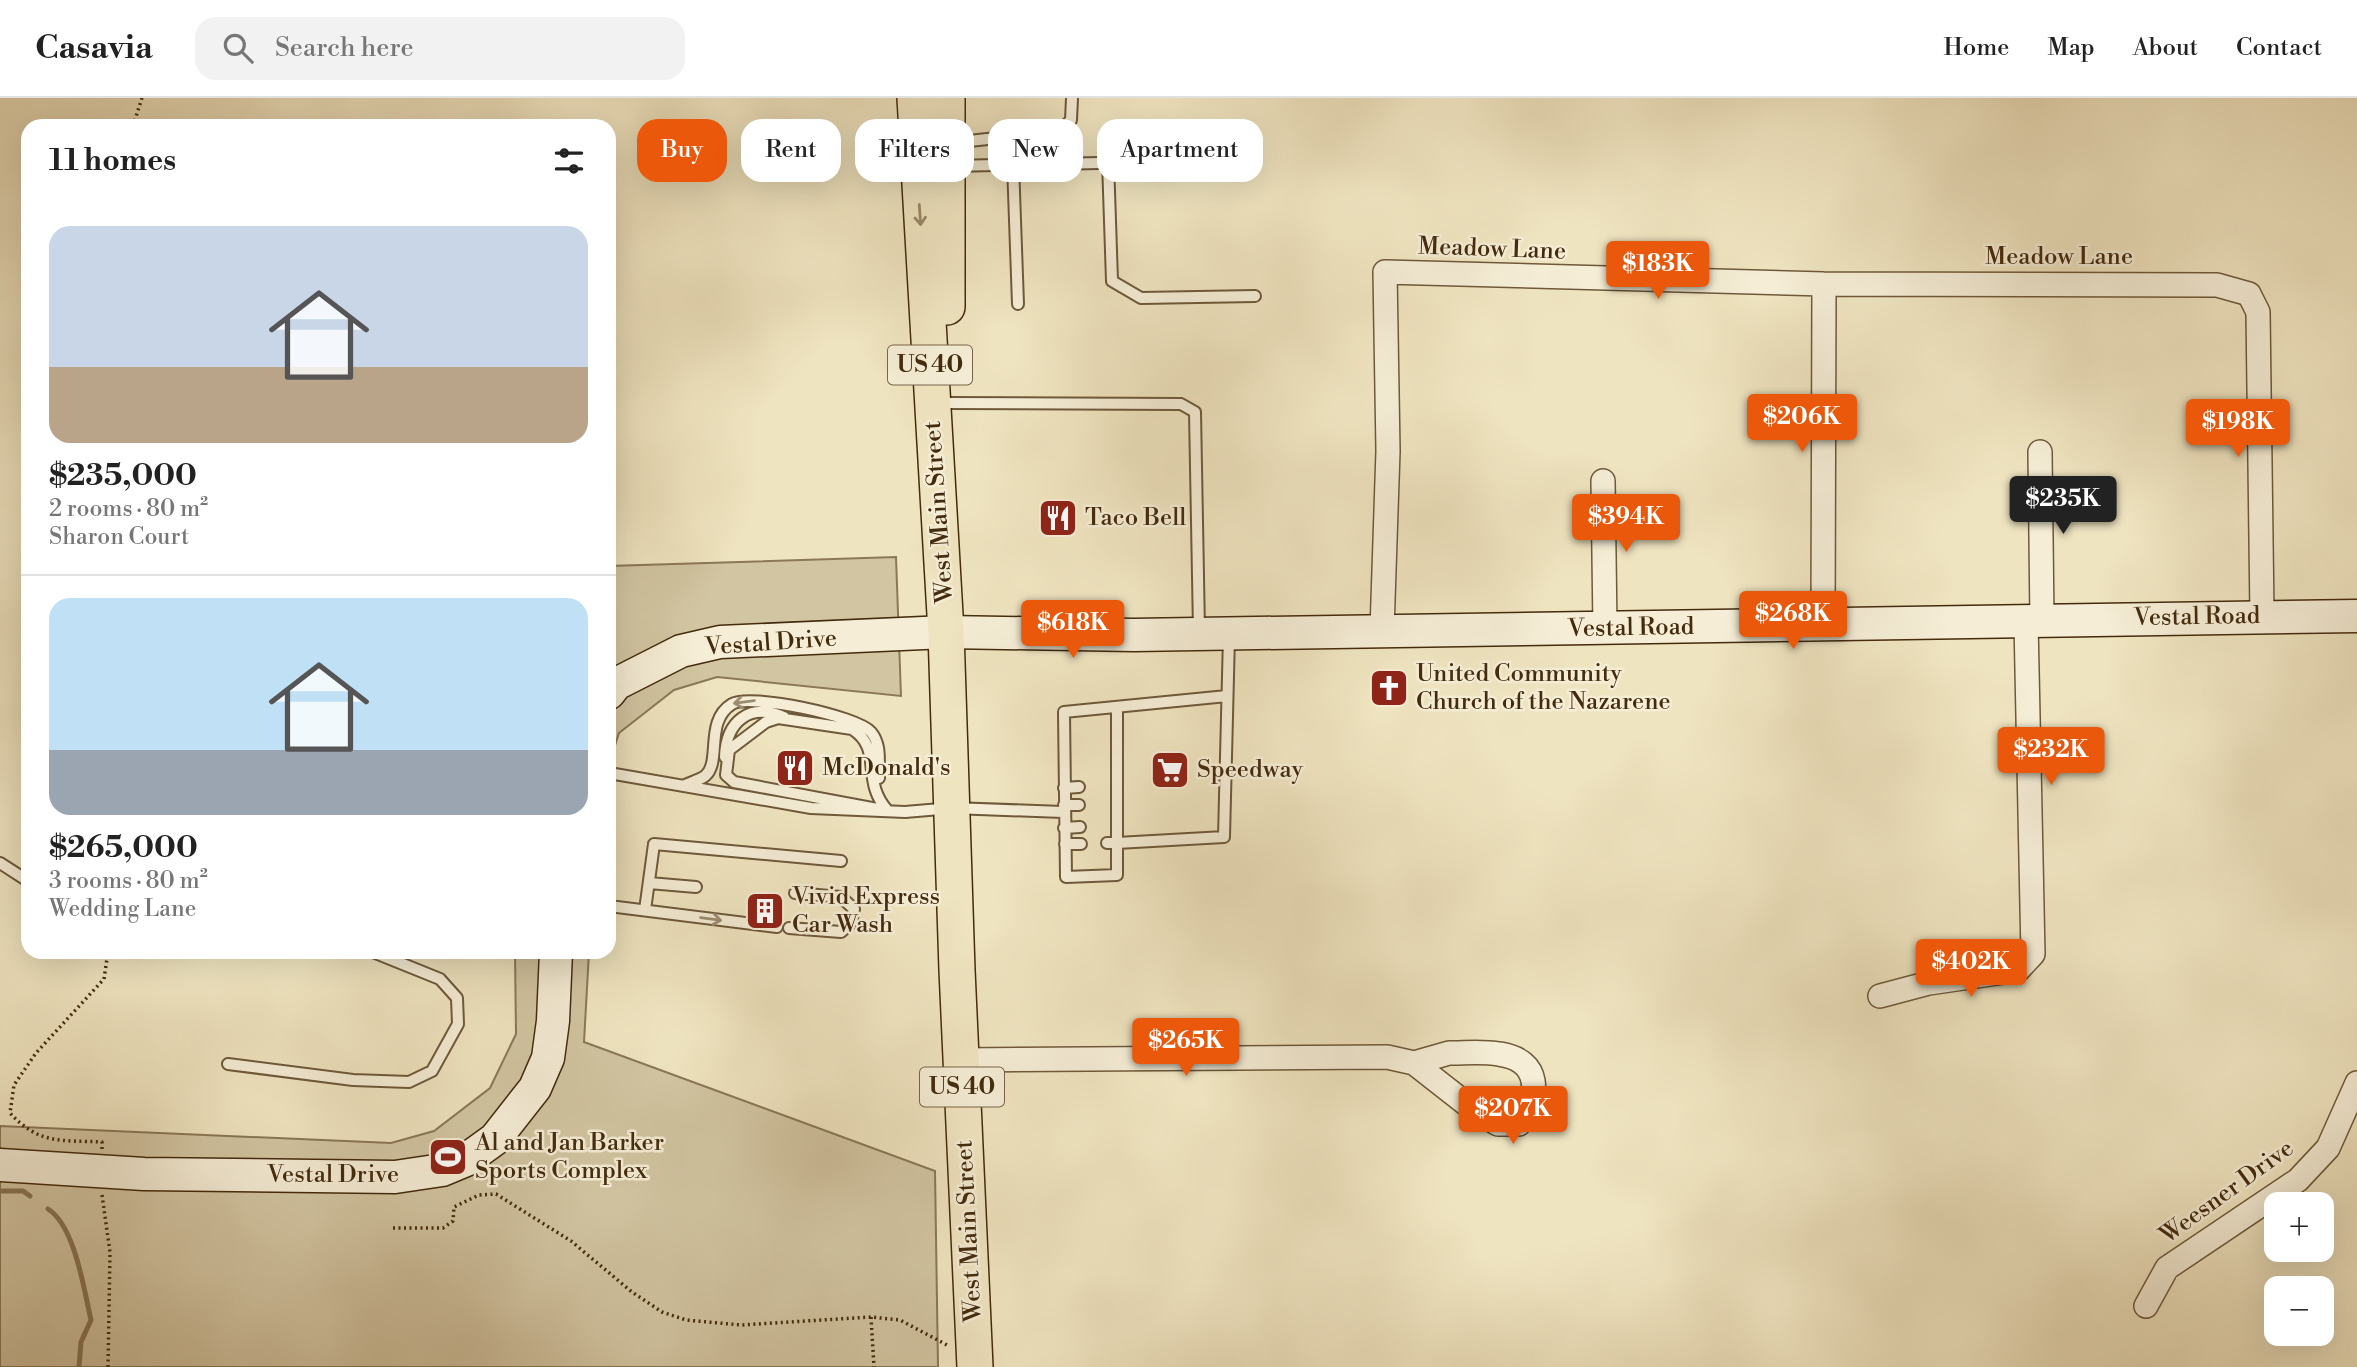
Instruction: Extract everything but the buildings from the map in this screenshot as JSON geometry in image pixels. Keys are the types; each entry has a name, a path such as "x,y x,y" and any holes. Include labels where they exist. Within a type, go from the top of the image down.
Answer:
{"main road":[{"name":"West Main Street","path":"915,98 923,119"},
{"name":"West Main Street","path":"942,119 947,98"},
{"name":"West Main Street","path":"936,182 946,632 974,1356"},
{"name":"West Main Street","path":"937,182 947,403 946,632"}],"street":[{"name":"Meadow Lane","path":"1382,631 1388,451 1385,272 1824,284 2217,285 2249,294 2258,312 2262,615"},
{"path":"1823,624 1824,284"},
{"path":"1880,996 1929,983 2018,970 2033,954 2034,621 2040,452"},
{"path":"1603,481 1605,628"},
{"name":"Vestal Road","path":"946,632 1214,634 2262,615 2357,616"},
{"name":"Vestal Drive","path":"616,684 668,657 720,642 946,632"},
{"name":"Vestal Drive","path":"0,1165 102,1171 395,1177 442,1170 466,1160 495,1139 535,1088 548,1058 553,1021 556,959"},
{"path":"961,1060 1387,1057 1414,1063 1474,1110 1498,1124 1519,1124 1531,1109 1535,1094 1534,1079 1522,1063 1502,1054 1449,1053 1414,1063"},
{"name":"Weesner Drive","path":"2146,1306 2167,1268 2298,1180 2328,1148 2357,1083"}],"lane":[{"path":"974,143 1060,131 1071,120 1072,98"},
{"path":"1014,182 1018,304"},
{"path":"1109,182 1112,281 1141,298 1255,296"},
{"path":"947,403 1181,404 1195,412 1214,634 1227,696 1224,837 1112,843"},
{"path":"1117,707 1117,764 1111,786 1111,805 1112,843 1117,875 1066,877 1064,712 1227,696"},
{"path":"683,786 706,775 711,766 716,726 724,711 733,703 746,699 849,720 865,727 875,739 881,793 888,811"},
{"path":"793,721 761,712 741,717 728,734 726,775 734,782 888,811"},
{"path":"725,761 729,750 766,722 779,718 852,729 862,735 868,744 877,799 888,811"},
{"path":"1104,741 1117,741"},
{"path":"1064,743 1077,742"},
{"path":"1104,764 1117,764"},
{"path":"1064,766 1078,765"},
{"path":"616,774 811,808 888,811 952,808 1064,809 1079,805"},
{"path":"1064,788 1079,787"},
{"path":"1064,828 1080,827"},
{"path":"645,911 654,844 841,861"},
{"path":"1065,844 1081,844"},
{"path":"0,863 21,876"},
{"path":"649,883 696,887"},
{"path":"789,928 841,932 851,923 854,909 841,897 795,893"},
{"path":"616,907 777,927"},
{"path":"228,1064 409,1082 432,1071 458,1024 457,998 440,979 390,959"}],"path":[{"path":"136,119 142,98"},
{"path":"107,959 104,979 36,1053 13,1086 10,1113 27,1131 44,1138 102,1142 103,1213 110,1252 108,1367"},
{"path":"393,1228 443,1228 453,1221 454,1207 479,1195 496,1194 571,1241 632,1292 662,1312 686,1320 741,1325 871,1318 900,1320 945,1345 974,1356"},
{"path":"871,1318 874,1367"}],"shaded area":[{"path":"896,557 901,696 717,677 674,690 619,733 616,742 616,566"},
{"name":"Al and Jan Barker Sports Complex","path":"515,959 589,959 584,1042 935,1171 938,1367 0,1367 0,1126 391,1143 434,1131 490,1088 516,1034"}],"waterway":[{"path":"0,1191 23,1191 30,1196"},
{"path":"48,1209 57,1217 72,1244 91,1320 81,1342 79,1367"}],"place":[{"name":"Taco Bell","path":"1058,518"},
{"name":"United Community Church of the Nazarene","path":"1389,688"},
{"name":"McDonald's","path":"795,768"},
{"name":"Speedway","path":"1170,770"},
{"name":"Vivid Express Car Wash","path":"765,911"},
{"name":"Al and Jan Barker Sports Complex","path":"448,1157"}]}
